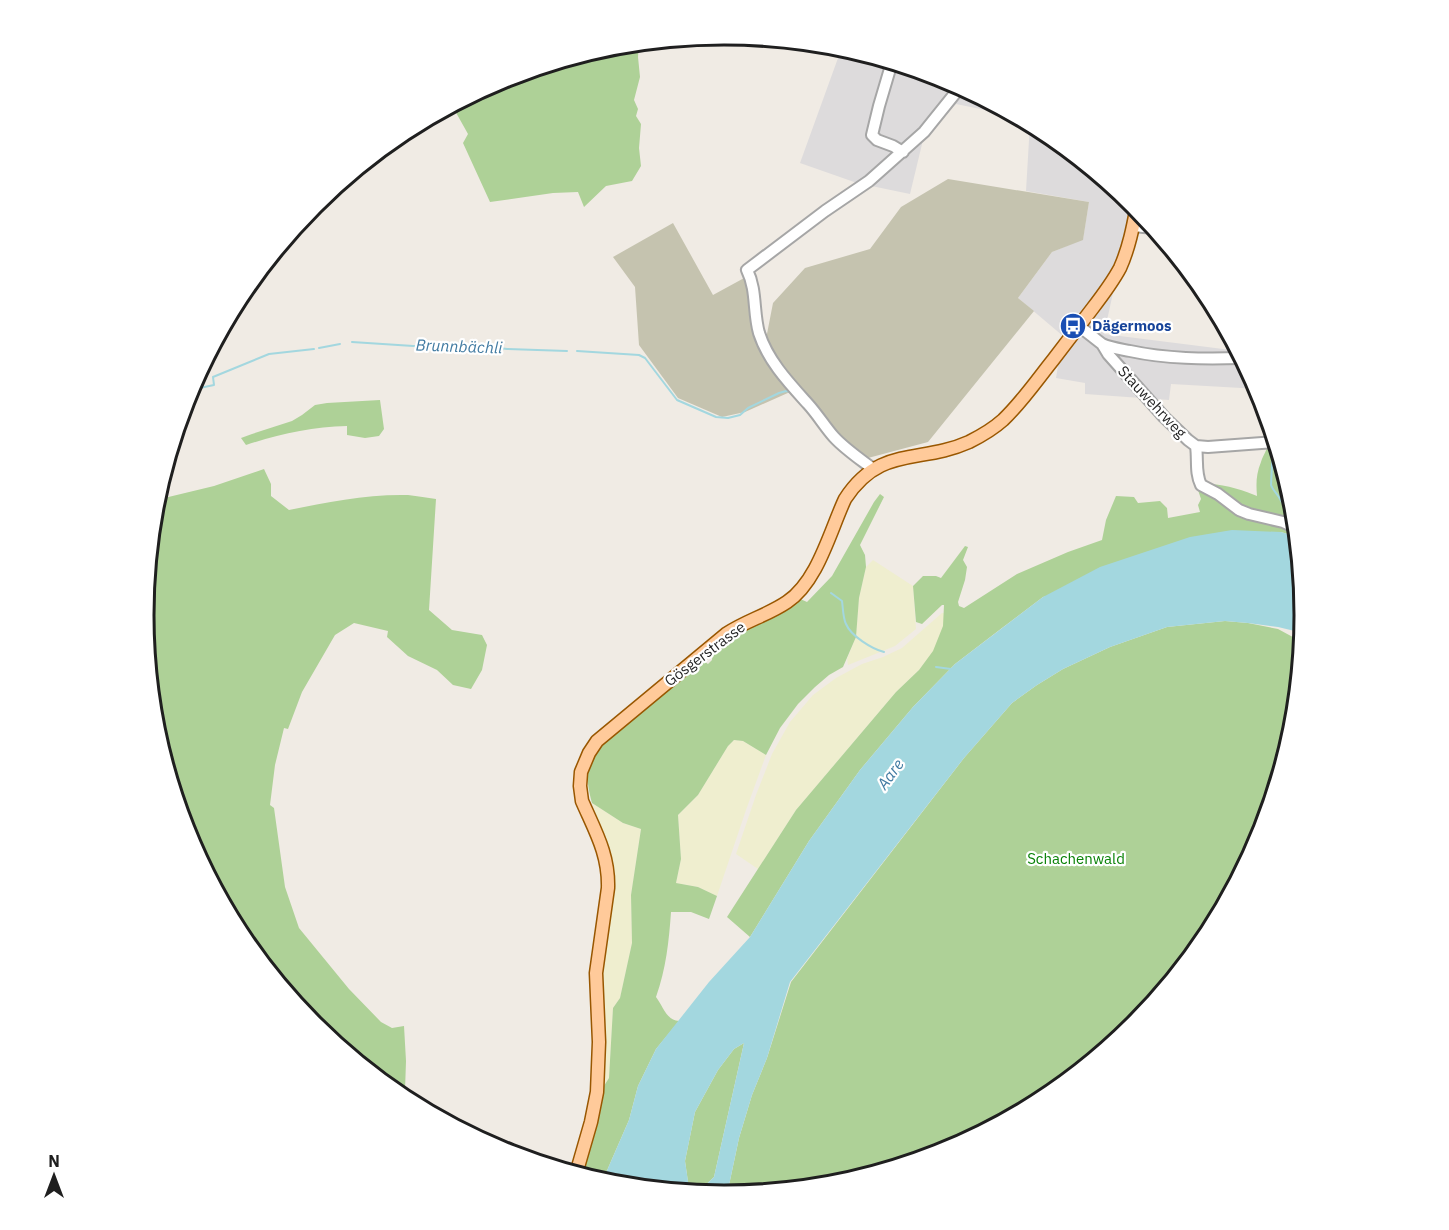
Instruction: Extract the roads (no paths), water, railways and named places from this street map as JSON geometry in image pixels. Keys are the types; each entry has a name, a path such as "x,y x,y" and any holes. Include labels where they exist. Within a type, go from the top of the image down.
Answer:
{"main road":[{"name":"Gösgerstrasse","path":"578,1166 597,1092 599,1042 596,973 607,901 608,876 604,851 582,801 580,786 584,762 592,747 705,651 738,627 777,608 799,592 811,577 845,499 858,481 873,469 892,460 961,445 982,435 1010,413 1113,281 1126,253 1134,219"}],"street":[{"path":"890,69 872,135 877,140 903,152"},
{"path":"873,469 835,438 774,363 759,331 753,287 747,270 825,211 863,186 924,132 955,94"},
{"path":"1133,226 1142,227"},
{"name":"Stauwehrweg","path":"1079,326 1102,344 1108,354 1188,441 1197,446 1208,447 1267,443"},
{"path":"1102,344 1150,355 1196,359 1233,358"},
{"path":"1197,446 1197,473 1201,485 1218,494 1239,510 1287,524"}],"water":[{"name":"Aare","path":"1232,530 1281,532 1289,534 1293,578 1294,631 1225,621 1167,627 1110,647 1063,669 1012,703 964,758 790,982 739,1138 729,1185 706,1185 714,1177 744,1043 734,1049 718,1070 695,1112 685,1161 688,1184 606,1172 629,1120 638,1086 656,1049 709,982 750,937 809,841 860,770 913,707 955,664 1043,597 1100,567 1190,537"}],"waterway":[{"name":"Brunnbächli","path":"352,342 444,348 485,346 567,351"},
{"name":"Brunnbächli","path":"319,348 340,344"},
{"name":"Brunnbächli","path":"202,387 214,385 213,377 269,354 314,349"},
{"name":"Brunnbächli","path":"577,351 639,355 645,358 677,400 716,417 728,418 740,415 748,408 779,393 791,392"},
{"path":"1272,459 1271,485 1283,504 1286,520"},
{"name":"Brunnbächli","path":"831,593 842,601 845,622 852,633 868,645 884,652"},
{"path":"936,667 951,669"}],"place":[{"name":"Dägermoos","path":"1073,326"}],"park label":[{"name":"Schachenwald","path":"1076,859"}]}
